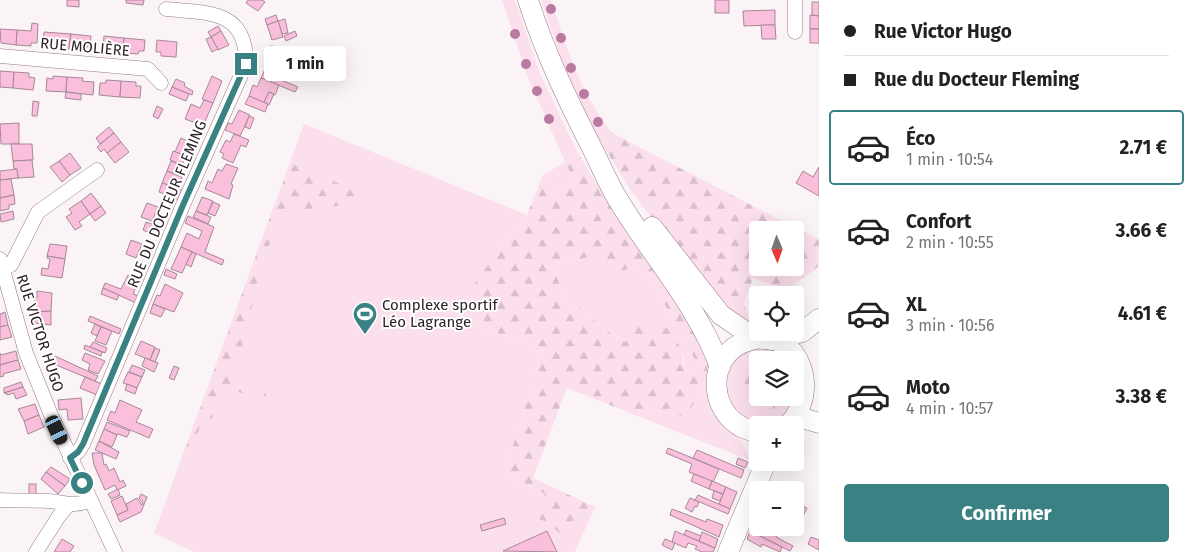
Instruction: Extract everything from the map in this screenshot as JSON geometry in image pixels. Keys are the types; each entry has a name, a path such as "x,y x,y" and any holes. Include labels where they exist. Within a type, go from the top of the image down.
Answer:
{"main road":[{"path":"528,0 540,38 556,75 618,198 688,301 720,367"},
{"path":"593,150 721,315 749,333"},
{"path":"804,331 819,320"},
{"path":"797,416 808,401 819,320"},
{"path":"749,341 731,350 724,360 717,374 716,389 719,402 728,416 749,433"},
{"path":"776,341 793,348 802,357 812,381"},
{"path":"804,422 819,423"},
{"path":"728,552 760,471"}],"street":[{"path":"795,0 796,32"},
{"name":"RUE DU DOCTEUR FLEMING","path":"70,458 78,452 83,444 183,205 246,64 246,52 242,38 234,25 225,18 212,14 166,9"},
{"name":"RUE MOLIÈRE","path":"0,56 148,69 161,83"},
{"path":"1,263 11,265 38,212 98,170"},
{"name":"RUE VICTOR HUGO","path":"1,263 26,353 51,416 115,552"},
{"path":"0,500 80,505 90,500"},
{"path":"36,552 68,505"}],"green space":[{"path":"502,0 515,0 541,76 578,153 565,162 527,75"},
{"path":"541,0 551,0 583,86 612,133 602,144 586,116 564,67"},
{"name":"Complexe sportif Léo Lagrange","path":"304,124 527,215 493,258 470,324 535,346 539,361 504,475 591,516 575,552 194,552 154,533"},
{"path":"612,133 782,221 749,221 749,276 804,276 804,232 819,240 818,267 792,286 775,286 753,278 744,304 749,316 749,322 734,316 662,233 630,189 602,144"},
{"path":"578,153 606,199 680,306 708,361 706,385 685,417 650,409 635,415 567,388 533,478 595,507 591,516 579,511 563,536 547,522 539,519 545,494 504,475 539,361 535,346 470,324 465,298 493,258 527,215 543,175 558,194 575,182 565,162","holes":["596,254 605,271 625,270 636,265 663,301 697,363 694,375 685,374 684,361 678,342 670,331 662,325 637,326 625,342 605,330 581,308 565,305 555,269 560,258 578,260"]},
{"path":"565,162 575,182 558,194 543,175"},
{"path":"290,163 355,190 355,204 300,210 283,221 265,252 240,355 231,377 265,390 267,401 228,389 212,418 201,425 188,458 182,458"},
{"path":"596,254 625,270 636,265 663,301 697,363 694,375 685,374 684,355 626,342 605,330 581,308 565,305 555,270 559,258 578,260"},
{"path":"773,348 778,351 749,351 749,364 742,370 738,378 743,386 749,386 749,406 755,406 756,414 768,406 793,406 785,416 749,416 749,419 738,411 732,403 728,393 729,371 742,354 748,351"},
{"path":"749,362 749,386 743,386 738,378 741,369"},
{"path":"706,385 714,413 725,427 741,440 749,460 635,415 650,409 685,417"},
{"path":"755,406 775,406 771,416 756,414"}],"building":[{"path":"67,0 79,0 79,7 67,6"},
{"path":"126,0 144,0 143,5 126,3"},
{"path":"248,0 262,0 265,2 258,11 246,3"},
{"path":"715,0 729,0 729,13 715,13"},
{"path":"812,2 819,2 819,16 812,15"},
{"path":"775,10 775,25 744,26 743,11"},
{"path":"276,15 278,21 267,25 265,19"},
{"path":"810,15 819,16 819,29 810,29"},
{"path":"285,19 288,33 282,34 278,21"},
{"path":"278,21 283,37 272,40 267,25"},
{"path":"32,23 38,24 37,43 31,43 31,46 16,45 17,30 31,31"},
{"path":"761,25 775,25 776,39 762,39"},
{"path":"218,26 221,31 211,37 208,32"},
{"path":"0,29 17,30 16,45 1,43"},
{"path":"810,29 819,29 819,43 810,43"},
{"path":"221,31 229,45 218,50 211,37"},
{"path":"295,31 297,36 286,41 284,36"},
{"path":"44,32 71,34 69,49 54,48 55,45 43,44"},
{"path":"71,34 91,36 90,47 84,47 84,50 69,49"},
{"path":"104,36 124,38 123,53 108,52 108,48 103,48"},
{"path":"211,37 218,49 212,52 206,39"},
{"path":"124,38 145,40 144,51 139,51 138,54 123,53"},
{"path":"157,40 177,42 176,57 161,56 161,52 156,52"},
{"path":"269,46 286,47 281,59 266,53"},
{"path":"271,55 281,59 275,74 265,69"},
{"path":"265,69 275,74 274,77 298,87 295,92 261,78"},
{"path":"0,71 14,72 13,88 0,87"},
{"path":"14,72 29,73 29,77 35,78 33,90 13,88"},
{"path":"53,76 67,77 66,92 46,91 47,78 53,79"},
{"path":"212,76 222,81 213,103 202,99"},
{"path":"67,77 83,78 82,81 94,82 93,95 66,92"},
{"path":"261,78 279,85 275,95 269,92 264,103 249,96 253,85 257,87"},
{"path":"176,79 185,83 184,86 193,91 192,95 172,87"},
{"path":"106,80 121,81 120,97 99,95 100,83 106,83"},
{"path":"121,81 136,82 136,86 141,86 140,98 120,97"},
{"path":"172,87 189,94 186,101 169,94"},
{"path":"66,92 81,94 81,100 65,98"},
{"path":"269,92 274,94 269,105 264,102"},
{"path":"249,96 268,104 265,112 245,104"},
{"path":"204,100 213,103 203,126 185,119 191,104 200,108"},
{"path":"33,101 39,102 37,116 32,116"},
{"path":"157,106 163,109 158,119 153,116"},
{"path":"239,110 250,115 240,136 225,130 228,123 232,124"},
{"path":"249,116 254,118 250,129 245,127"},
{"path":"19,123 19,144 1,144 0,124"},
{"path":"109,127 114,133 100,144 96,138"},
{"path":"114,133 121,142 107,153 104,149 101,152 97,147"},
{"path":"234,134 249,140 246,147 241,145 233,163 222,158 224,154 220,152 226,140 230,142"},
{"path":"181,138 192,143 186,156 175,152"},
{"path":"121,142 129,152 115,163 107,153"},
{"path":"11,144 32,144 33,160 13,161"},
{"path":"173,151 186,156 182,165 170,160"},
{"path":"70,153 81,168 70,175 59,161"},
{"path":"32,160 34,177 18,178 17,169 14,169 13,161"},
{"path":"59,161 70,175 62,182 50,167"},
{"path":"171,161 184,166 178,175 167,171"},
{"path":"226,164 238,168 231,184 233,185 229,199 205,189 208,181 212,183 218,169 222,171"},
{"path":"819,167 819,196 796,183 803,171 813,177"},
{"path":"17,169 18,178 0,180 0,171"},
{"path":"167,171 182,177 177,188 162,183"},
{"path":"11,179 14,195 0,198 0,180"},
{"path":"162,183 171,186 167,195 159,192"},
{"path":"171,186 182,190 178,200 167,195"},
{"path":"91,193 101,206 90,214 81,201"},
{"path":"14,195 15,204 9,205 9,209 0,211 0,198"},
{"path":"202,197 213,201 207,215 196,211"},
{"path":"81,201 90,214 79,222 82,226 75,230 66,217 72,213 69,209"},
{"path":"213,202 220,205 215,216 208,213"},
{"path":"147,203 158,207 152,221 141,217"},
{"path":"101,206 106,213 95,221 90,214"},
{"path":"13,211 14,219 1,222 0,214"},
{"path":"196,211 211,217 208,224 193,217"},
{"path":"188,216 214,227 205,252 224,260 222,265 181,247 187,233 199,239 202,231 185,223"},
{"path":"146,222 155,225 152,234 143,230"},
{"path":"131,240 142,244 136,258 126,254"},
{"path":"50,244 67,246 65,259 47,256"},
{"path":"181,247 192,252 182,273 171,269"},
{"path":"192,252 196,254 191,267 186,264"},
{"path":"47,256 65,259 62,278 41,275 42,268 48,269 50,259"},
{"path":"166,269 177,274 175,279 164,275"},
{"path":"128,275 139,280 133,294 139,296 136,303 103,288 105,283 121,289"},
{"path":"165,284 183,293 174,312 153,304 157,295 160,296"},
{"path":"103,288 119,295 117,300 101,294"},
{"path":"37,291 52,293 51,311 34,312"},
{"path":"153,304 165,309 161,317 150,313"},
{"path":"51,311 51,325 34,323 34,312"},
{"path":"5,312 8,325 0,327 0,314"},
{"path":"90,316 121,329 119,334 88,321"},
{"path":"95,324 101,327 97,336 91,333"},
{"path":"8,325 12,337 0,340 0,327"},
{"path":"101,327 112,331 106,345 95,341"},
{"path":"141,341 155,347 150,360 135,354"},
{"path":"93,342 107,348 105,353 90,347"},
{"path":"85,345 102,352 101,356 84,349"},
{"path":"155,348 160,350 155,362 150,360"},
{"path":"16,351 18,360 0,365 0,353 1,355"},
{"path":"85,353 105,361 98,374 88,370 90,364 82,360"},
{"path":"55,356 98,376 95,381 51,363"},
{"path":"145,358 158,363 154,372 142,366"},
{"path":"18,360 21,369 3,374 4,376 0,377 0,365"},
{"path":"132,365 145,370 142,377 129,372"},
{"path":"174,366 179,368 174,380 169,378"},
{"path":"128,372 142,377 137,388 123,383"},
{"path":"85,377 102,384 97,395 80,388"},
{"path":"21,382 23,387 4,393 4,388"},
{"path":"127,384 137,388 135,394 125,390"},
{"path":"23,387 27,395 16,399 14,393 7,395 4,393"},
{"path":"81,398 83,419 68,420 67,409 59,410 58,400"},
{"path":"120,400 142,410 136,422 153,429 149,438 107,420 111,411 115,413"},
{"path":"35,404 39,415 24,421 18,409"},
{"path":"39,415 44,427 28,434 24,421"},
{"path":"107,422 130,431 127,437 104,429"},
{"path":"104,429 117,435 112,447 99,441"},
{"path":"99,441 119,452 116,459 95,450"},
{"path":"668,448 719,469 713,482 689,472 692,464 666,453"},
{"path":"697,450 744,470 741,478 693,458"},
{"path":"92,453 102,453 104,465 106,464 109,471 114,468 120,482 123,480 126,486 117,490 115,485 105,490 94,465"},
{"path":"738,458 748,462 745,468 736,464"},
{"path":"51,467 70,479 65,486 46,472"},
{"path":"46,472 65,486 58,494 41,479"},
{"path":"694,474 712,481 709,489 691,481"},
{"path":"712,481 726,487 723,494 709,489"},
{"path":"29,484 36,484 36,494 29,494"},
{"path":"726,487 737,492 730,509 719,504"},
{"path":"118,489 120,495 111,499 108,494"},
{"path":"714,491 723,494 720,501 712,498"},
{"path":"141,494 147,497 141,512 120,522 117,515 128,510 126,504 137,498 142,505 143,503 139,498"},
{"path":"698,495 730,509 728,514 695,500"},
{"path":"122,496 128,510 117,515 111,501"},
{"path":"690,498 699,502 692,512 685,508"},
{"path":"672,509 706,522 707,519 723,525 719,537 670,515"},
{"path":"504,518 506,524 482,531 480,525"},
{"path":"686,530 701,536 699,541 684,535"},
{"path":"547,531 557,552 503,551"},
{"path":"675,531 715,548 713,552 702,552 695,549 697,546 688,543 686,548 672,542"},
{"path":"702,532 718,539 715,548 699,541"},
{"path":"749,534 749,536 760,536 782,547 780,552 762,544 761,547 747,539"},
{"path":"760,536 776,536 793,546 790,551"},
{"path":"811,537 819,540 819,550 808,544"},
{"path":"62,539 74,546 70,552 54,552"},
{"path":"665,539 675,543 672,550 662,545"}],"place":[{"name":"Complexe sportif Léo Lagrange","path":"365,335"}],"route":[{"path":"82,483 70,458 78,452 83,444 183,205 246,64"}]}
